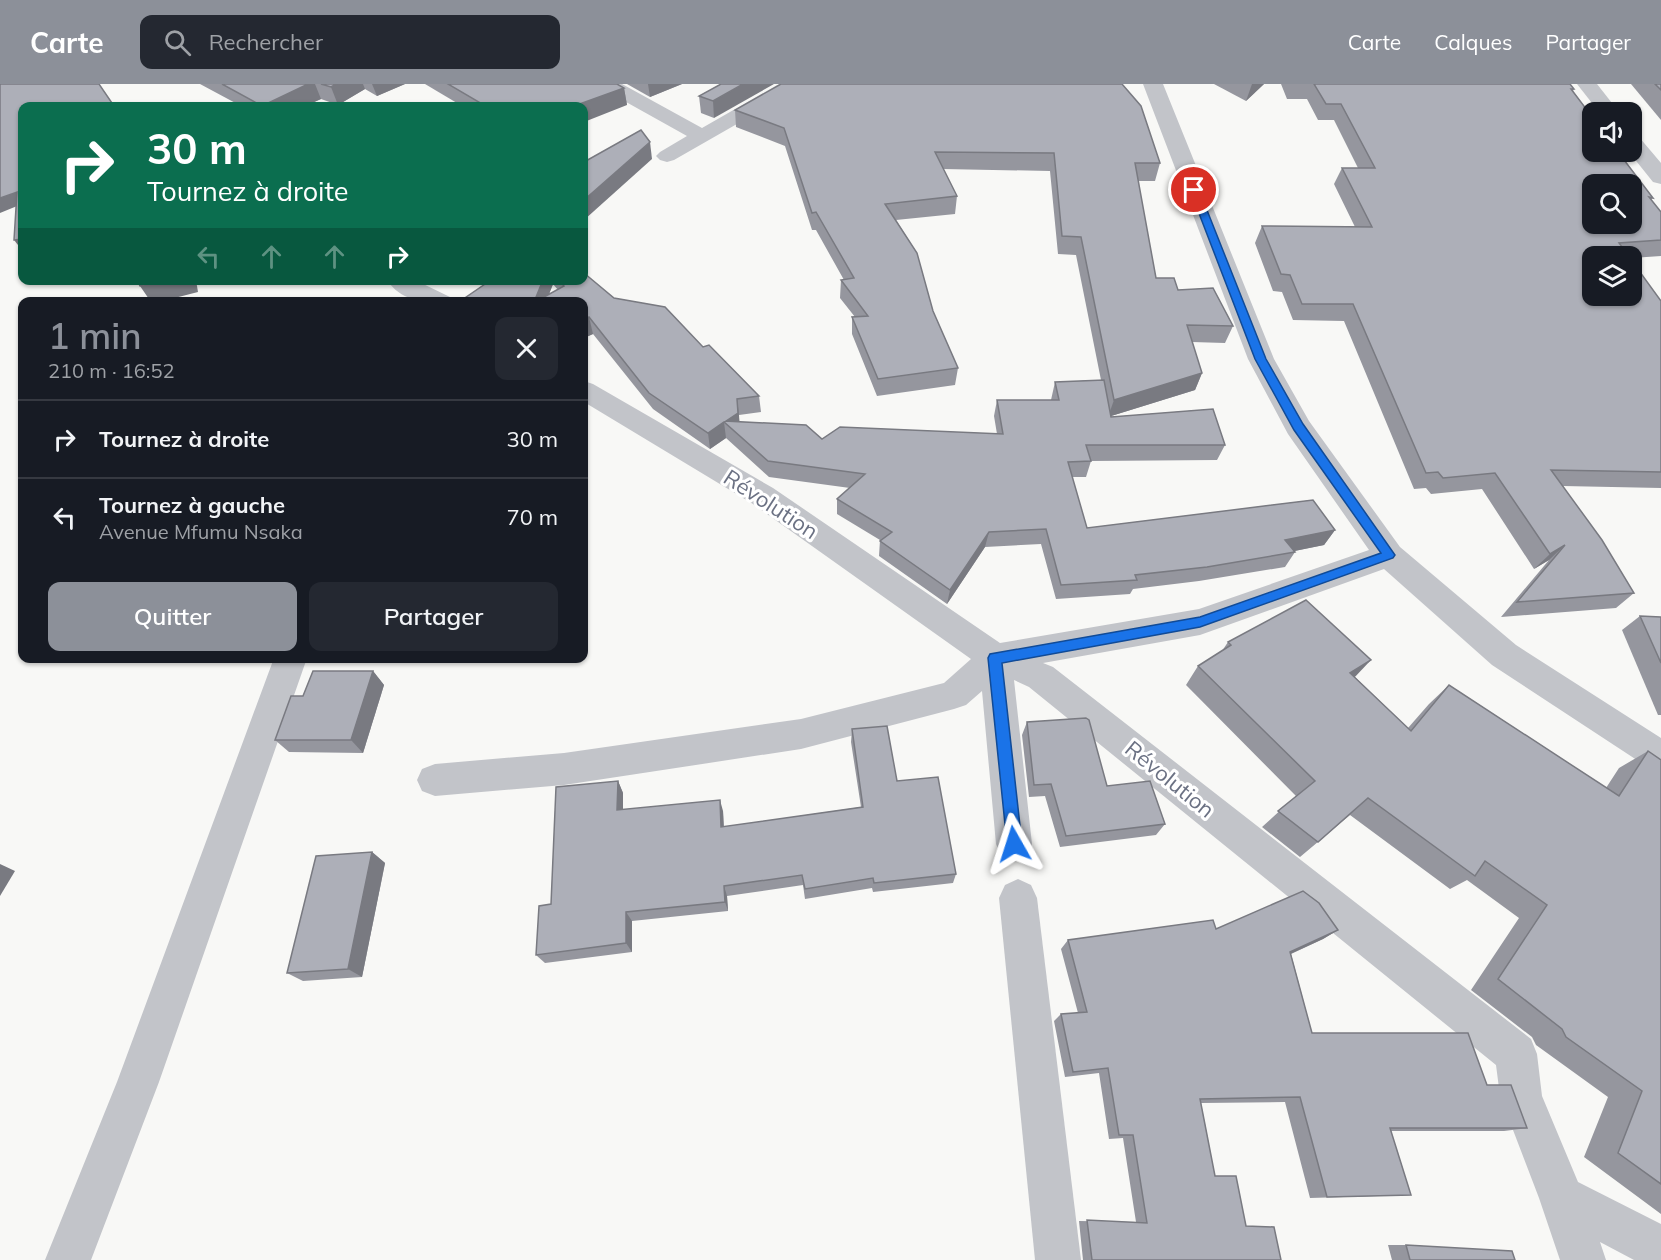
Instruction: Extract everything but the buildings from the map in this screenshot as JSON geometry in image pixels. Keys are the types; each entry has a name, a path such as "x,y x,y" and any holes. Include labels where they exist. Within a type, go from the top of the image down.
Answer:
{"street":[{"path":"608,84 702,136"},
{"path":"1153,84 1260,359 1298,427 1389,555 1504,655 1661,757"},
{"path":"1587,84 1602,102"},
{"path":"667,156 789,85"},
{"path":"1642,153 1661,177"},
{"path":"403,290 425,297"},
{"name":"Révolution","path":"588,392 763,496 995,658 1041,677 1516,1054 1521,1096 1562,1198 1583,1260"},
{"path":"435,780 564,769 801,734 954,695 995,658 1200,622 1389,555"},
{"path":"995,658 1014,844"},
{"path":"68,1260 138,1082 289,663"},
{"path":"1018,898 1058,1260"},
{"path":"1562,1198 1661,1249"}],"route":[{"path":"1014,844 995,658 1200,622 1389,555 1298,427 1260,359 1194,190"}]}
